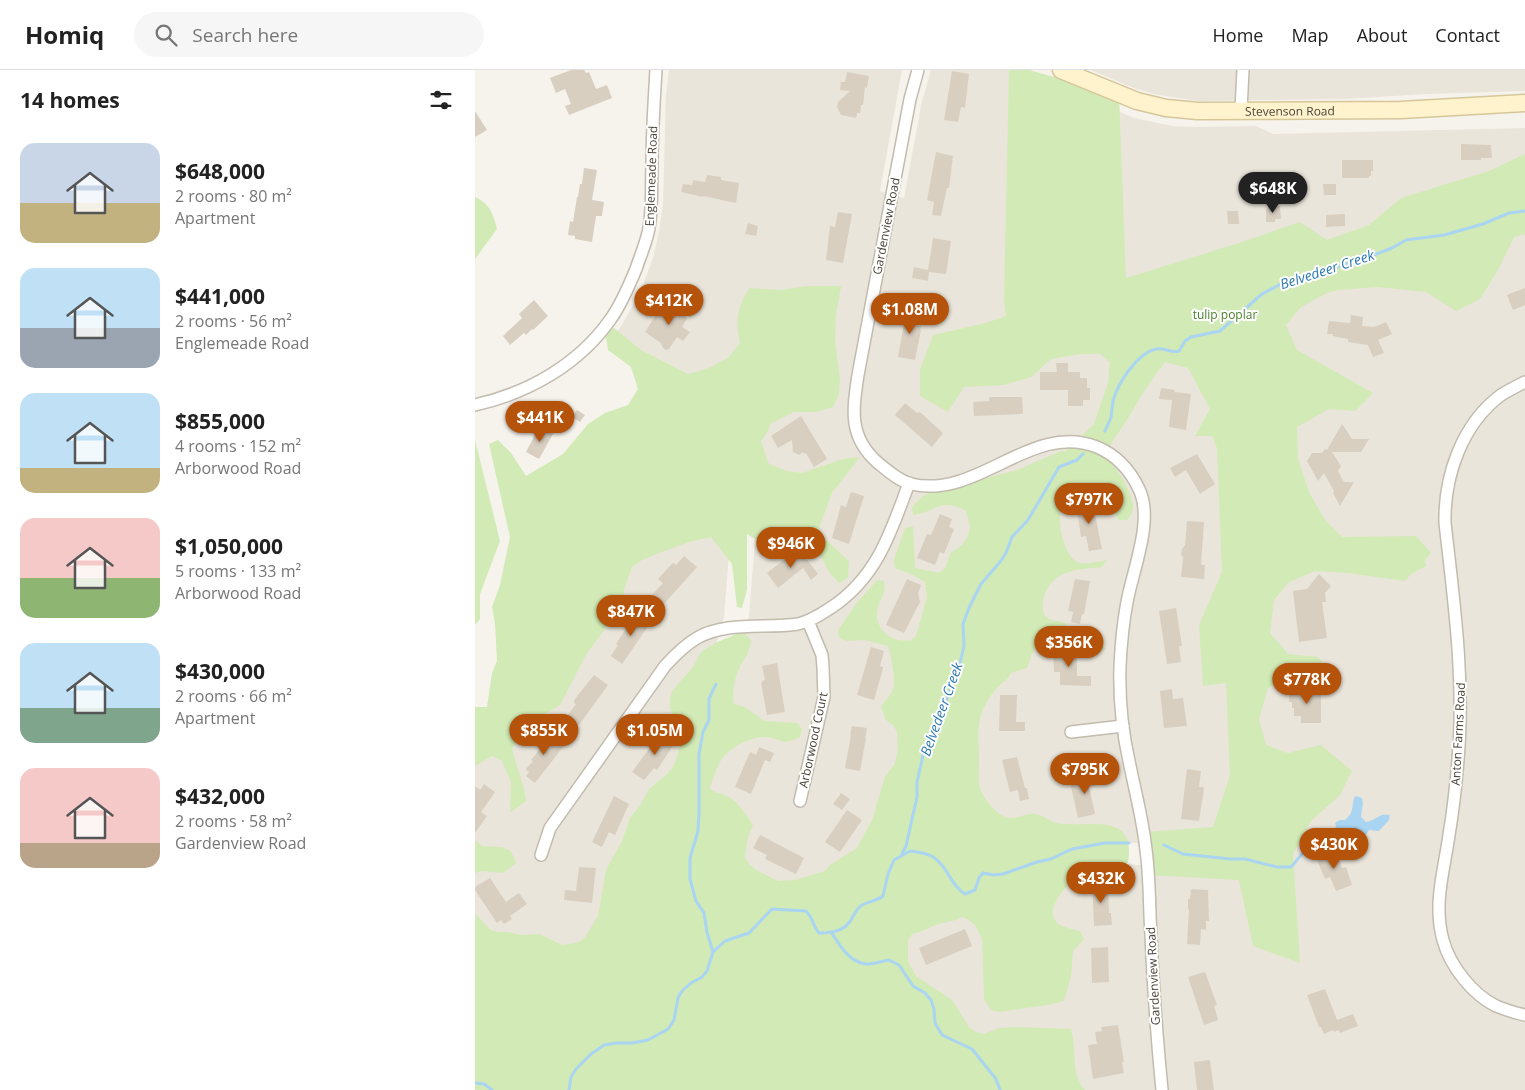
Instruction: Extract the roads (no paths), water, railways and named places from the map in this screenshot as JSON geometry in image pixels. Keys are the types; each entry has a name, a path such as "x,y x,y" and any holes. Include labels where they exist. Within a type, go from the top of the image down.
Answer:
{"street":[{"name":"Englemeade Road","path":"475,405 524,390 570,362 611,319 628,289 648,233 652,204 652,133 657,70"},
{"name":"Gardenview Road","path":"918,70 908,109 858,374 854,412 858,436 863,446 882,466 909,483 923,485 956,482 975,476 1041,445 1059,442 1080,442 1095,446 1116,457 1140,491 1143,503 1144,529 1127,600 1120,653 1120,679 1123,726 1144,828 1155,1010 1162,1090"},
{"name":"Stevenson Road","path":"1061,70 1108,90 1153,105 1198,111 1393,110 1525,103"},
{"path":"1241,110 1243,70"},
{"name":"Anton Farms Road","path":"1525,382 1501,396 1484,412 1469,431 1457,454 1446,490 1444,505 1445,523 1461,675 1461,711 1458,760 1438,905 1443,942 1449,956 1467,983 1495,1005 1511,1012 1525,1015"},
{"path":"541,855 550,828 665,666 683,647 699,637 716,631 740,627 799,624 818,617 835,605 858,586 872,568 887,542 909,483"},
{"name":"Arborwood Court","path":"800,801 824,697 821,655 808,621"},
{"path":"1071,732 1123,726"}],"water":[{"path":"1355,796 1362,798 1361,817 1366,822 1386,814 1390,815 1389,820 1379,831 1369,830 1365,836 1365,842 1358,845 1346,841 1345,836 1338,831 1335,823 1345,820 1350,814"}],"waterway":[{"name":"Belvedeer Creek","path":"1105,431 1111,419 1113,401 1119,386 1135,362 1149,352 1156,349 1173,352 1179,351 1185,341 1191,337 1220,331 1262,294 1292,278 1310,275 1366,258 1392,248 1406,240 1444,235 1483,224 1509,213 1525,211"},
{"name":"Belvedeer Creek","path":"902,854 906,846 917,797 917,782 924,751 960,663 964,646 963,624 969,608 981,584 1000,562 1006,553 1012,537 1028,520 1059,467 1077,460 1083,454"},
{"path":"713,952 704,913 696,901 690,879 690,858 698,831 699,754 703,732 709,720 709,699 716,684"},
{"path":"1164,845 1183,854 1245,859 1277,867 1291,867 1308,849 1326,843 1337,828"},
{"path":"569,1090 571,1077 576,1069 591,1054 604,1045 648,1040 668,1029 674,1020 678,998 682,991 702,977 707,971 713,952 725,941 749,933 772,909 806,911 819,933 834,932 846,926 860,906 883,896 888,874 894,860 910,851 933,857 942,865 956,886 965,894 975,890 983,873 1003,874 1051,859 1072,849 1105,843 1129,843"},
{"path":"831,932 845,952 859,963 871,964 889,960 899,965 913,986 925,993 931,1000 935,1023 942,1035 972,1049 996,1079 1000,1090"},
{"path":"475,1083 484,1084 492,1090"}],"park label":[{"name":"tulip poplar","path":"1225,314"}]}
